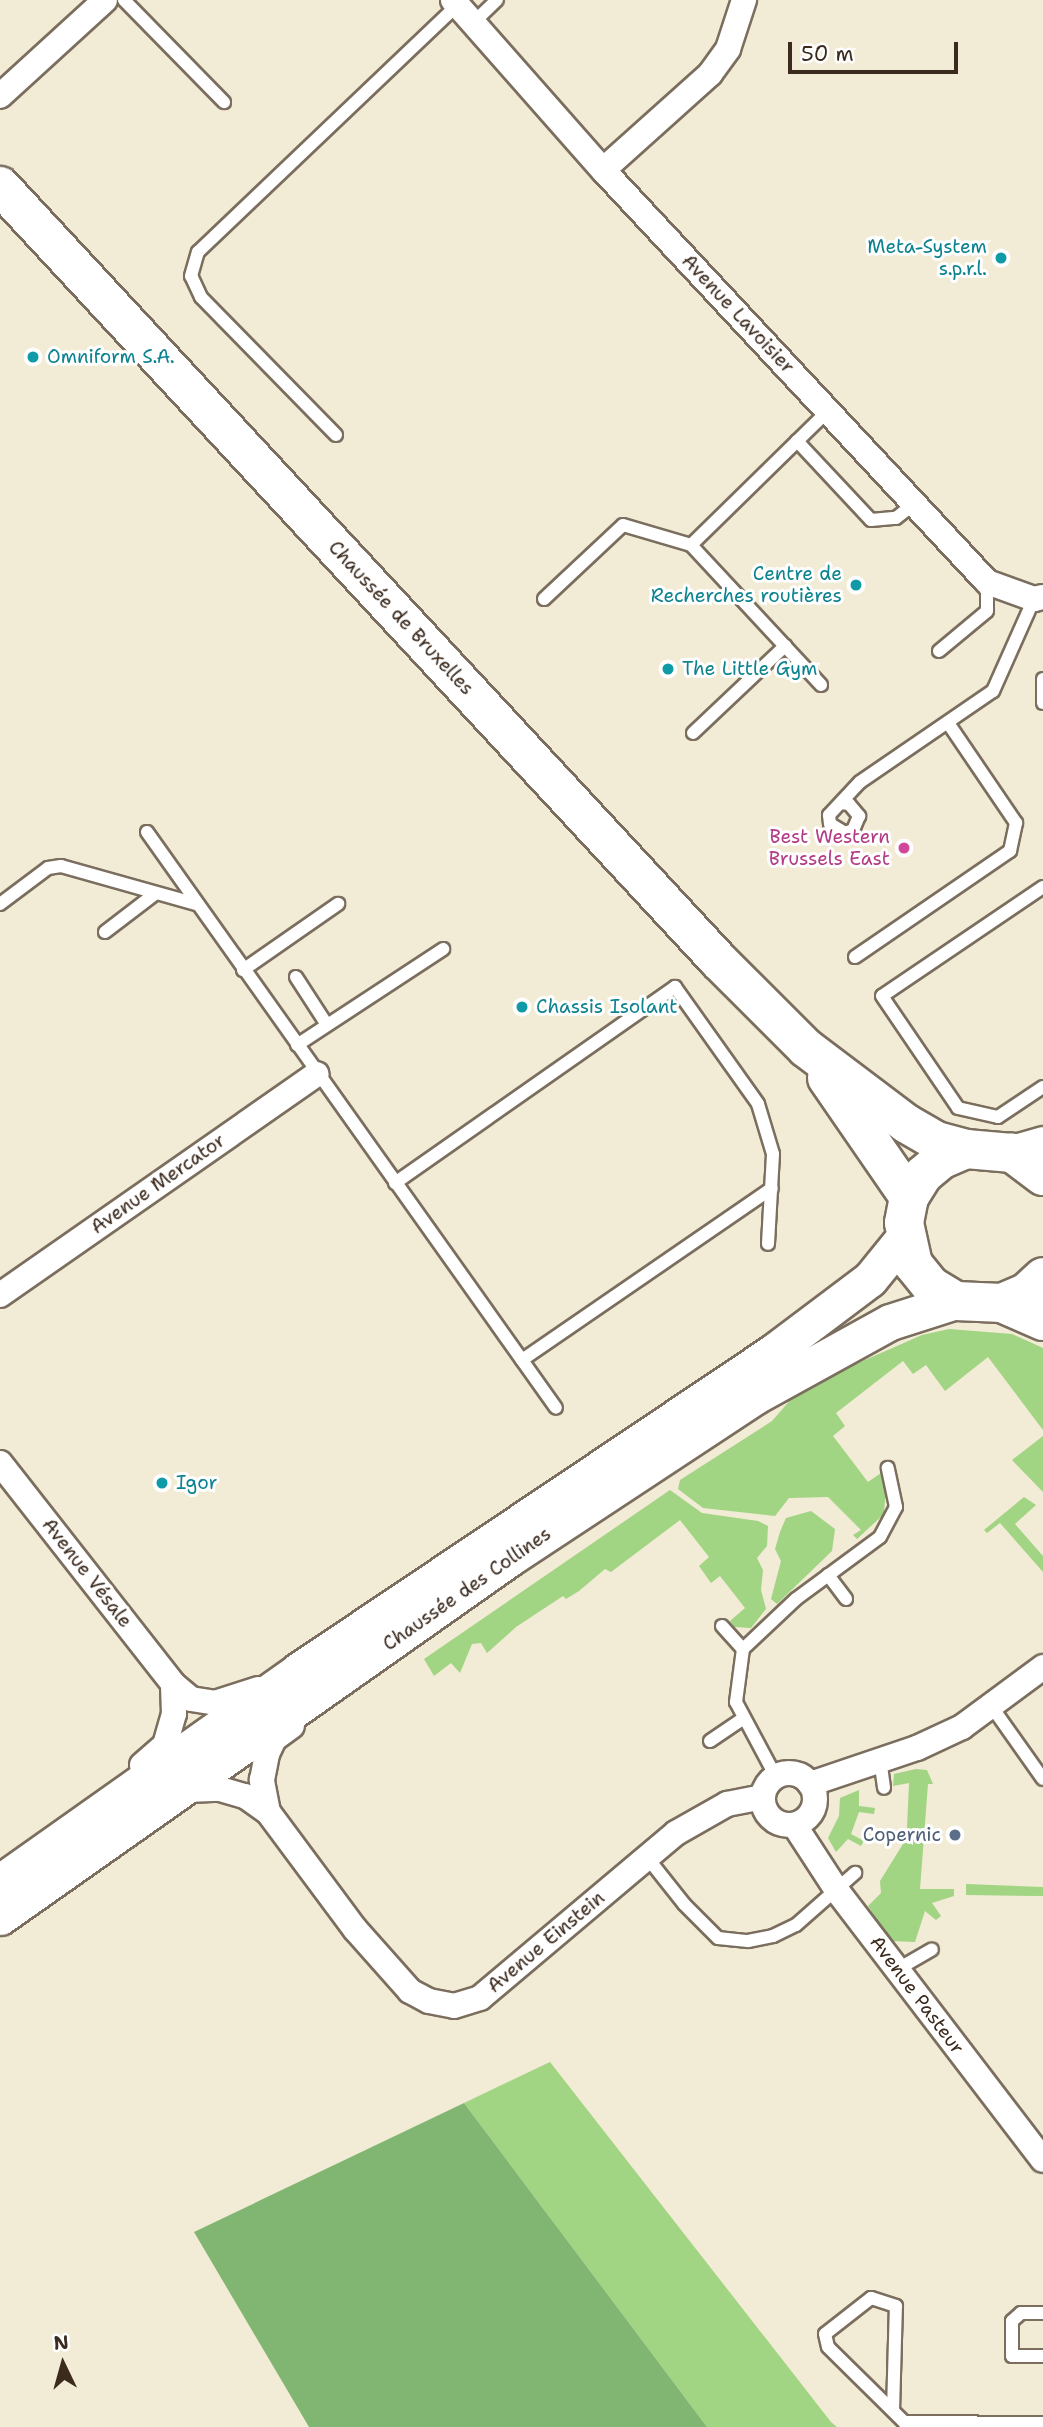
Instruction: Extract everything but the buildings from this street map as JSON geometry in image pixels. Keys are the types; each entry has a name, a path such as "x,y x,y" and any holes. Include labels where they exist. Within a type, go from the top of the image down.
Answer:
{"main road":[{"name":"Chaussée de Bruxelles","path":"0,186 719,961 806,1048 907,1124 937,1141 966,1149 1028,1148 1043,1176"},
{"name":"Chaussée de Bruxelles","path":"806,1048 909,1197"},
{"path":"966,1149 942,1158 923,1175 909,1197 905,1236 919,1271 931,1286 956,1301 1002,1303 1043,1321"},
{"name":"Chaussée des Collines","path":"0,1882 299,1670 773,1352 870,1279 905,1236"},
{"path":"1002,1303 1026,1293 1043,1277"},
{"name":"Chaussée des Collines","path":"0,1917 185,1790 510,1558 815,1361 890,1322 956,1301"}],"street":[{"path":"0,96 105,0"},
{"path":"603,170 710,74 728,49 744,0"},
{"name":"Avenue Lavoisier","path":"461,9 603,170 987,582 1038,598"},
{"name":"Avenue Mercator","path":"0,1295 317,1074"},
{"name":"Avenue Vésale","path":"0,1463 173,1684 191,1699 215,1703 299,1670"},
{"name":"Avenue Einstein","path":"268,1812 262,1780 274,1739 483,1596 510,1558"},
{"path":"769,1787 767,1814 795,1826 815,1802 810,1784 917,1748 992,1707 1043,1667"},
{"path":"0,1864 136,1770 165,1745 174,1714 173,1684"},
{"name":"Avenue Einstein","path":"185,1790 220,1789 245,1796 268,1812 355,1929 410,1991 429,2001 454,2006 480,1998 646,1856 714,1810 769,1787 794,1773 810,1784"},
{"name":"Avenue Pasteur","path":"795,1826 838,1892 1043,2160"}],"lane":[{"path":"124,0 224,102"},
{"path":"336,435 201,296 191,276 198,252 461,9 497,0"},
{"path":"691,545 828,411"},
{"path":"797,441 871,520 896,518 914,504"},
{"path":"544,599 624,525 691,545 821,685"},
{"path":"939,651 987,611 987,582"},
{"path":"841,803 860,782 993,691 1038,598"},
{"path":"693,733 785,646"},
{"path":"1043,679 1043,703"},
{"path":"855,957 1010,851 1016,823 948,723"},
{"path":"147,832 556,1408"},
{"path":"0,904 48,868 61,866 196,904"},
{"path":"1043,887 882,996 958,1108 998,1116 1043,1087"},
{"path":"105,932 156,893"},
{"path":"243,970 338,904"},
{"path":"297,1045 443,949"},
{"path":"296,977 327,1025"},
{"path":"395,1183 675,987 758,1104 773,1154 768,1244"},
{"path":"522,1360 772,1188"},
{"path":"769,1787 736,1702 743,1649 828,1575 880,1538 896,1507 888,1468"},
{"path":"828,1575 846,1599"},
{"path":"722,1626 743,1649"},
{"path":"992,1707 1043,1779"},
{"path":"710,1741 744,1718"},
{"path":"880,1759 884,1788"},
{"path":"646,1856 684,1904 718,1938 748,1941 773,1937 838,1892 855,1873"},
{"path":"898,1969 932,1949"},
{"path":"893,2411 896,2306 871,2298 825,2334 828,2347 904,2422 1043,2423"},
{"path":"1043,2313 1021,2313 1012,2321 1012,2356 1043,2356"}],"green space":[{"path":"949,1329 1012,1334 1043,1348 1043,1430 988,1357 945,1391 926,1365 913,1374 903,1361 836,1413 845,1426 833,1436 868,1482 881,1473 886,1486 884,1514 857,1539 853,1535 861,1530 828,1497 789,1498 775,1516 703,1508 678,1489 680,1480 772,1421 793,1397 824,1378 922,1335"},
{"path":"1043,1436 1043,1492 1012,1460"},
{"path":"670,1490 702,1513 758,1521 768,1526 767,1546 757,1558 763,1570 761,1590 766,1609 751,1628 734,1627 730,1621 745,1608 720,1576 711,1583 699,1566 709,1557 680,1520 611,1572 605,1569 579,1591 566,1599 563,1596 516,1627 487,1653 481,1643 472,1644 460,1673 451,1663 434,1676 424,1659"},
{"path":"1024,1497 1036,1505 1015,1524 1043,1556 1043,1572 1000,1523 987,1533 984,1530"},
{"path":"811,1511 835,1529 832,1551 777,1604 771,1599 781,1561 775,1549 780,1532 786,1518"},
{"path":"916,1769 927,1770 933,1784 928,1784 920,1889 954,1889 954,1896 932,1903 941,1916 936,1920 925,1911 915,1942 891,1941 868,1906 881,1893 880,1881 903,1844 888,1838 890,1832 905,1837 907,1828 909,1783 893,1786 894,1774"},
{"path":"859,1790 859,1806 875,1808 874,1814 859,1812 851,1834 864,1841 861,1846 848,1839 836,1852 828,1838 839,1816 840,1798"},
{"path":"966,1884 1043,1887 1043,1896 966,1895"},
{"path":"550,2062 837,2427 707,2427 464,2103"},
{"path":"464,2103 707,2427 309,2427 194,2232"}],"place":[{"name":"Meta-System s.p.r.l.","path":"1001,258"},
{"name":"Omniform S.A.","path":"33,357"},
{"name":"Centre de Recherches routières","path":"856,585"},
{"name":"The Little Gym","path":"668,669"},
{"name":"Best Western Brussels East","path":"904,848"},
{"name":"Chassis Isolant","path":"522,1007"},
{"name":"Igor","path":"162,1483"},
{"name":"Copernic","path":"955,1835"}]}
